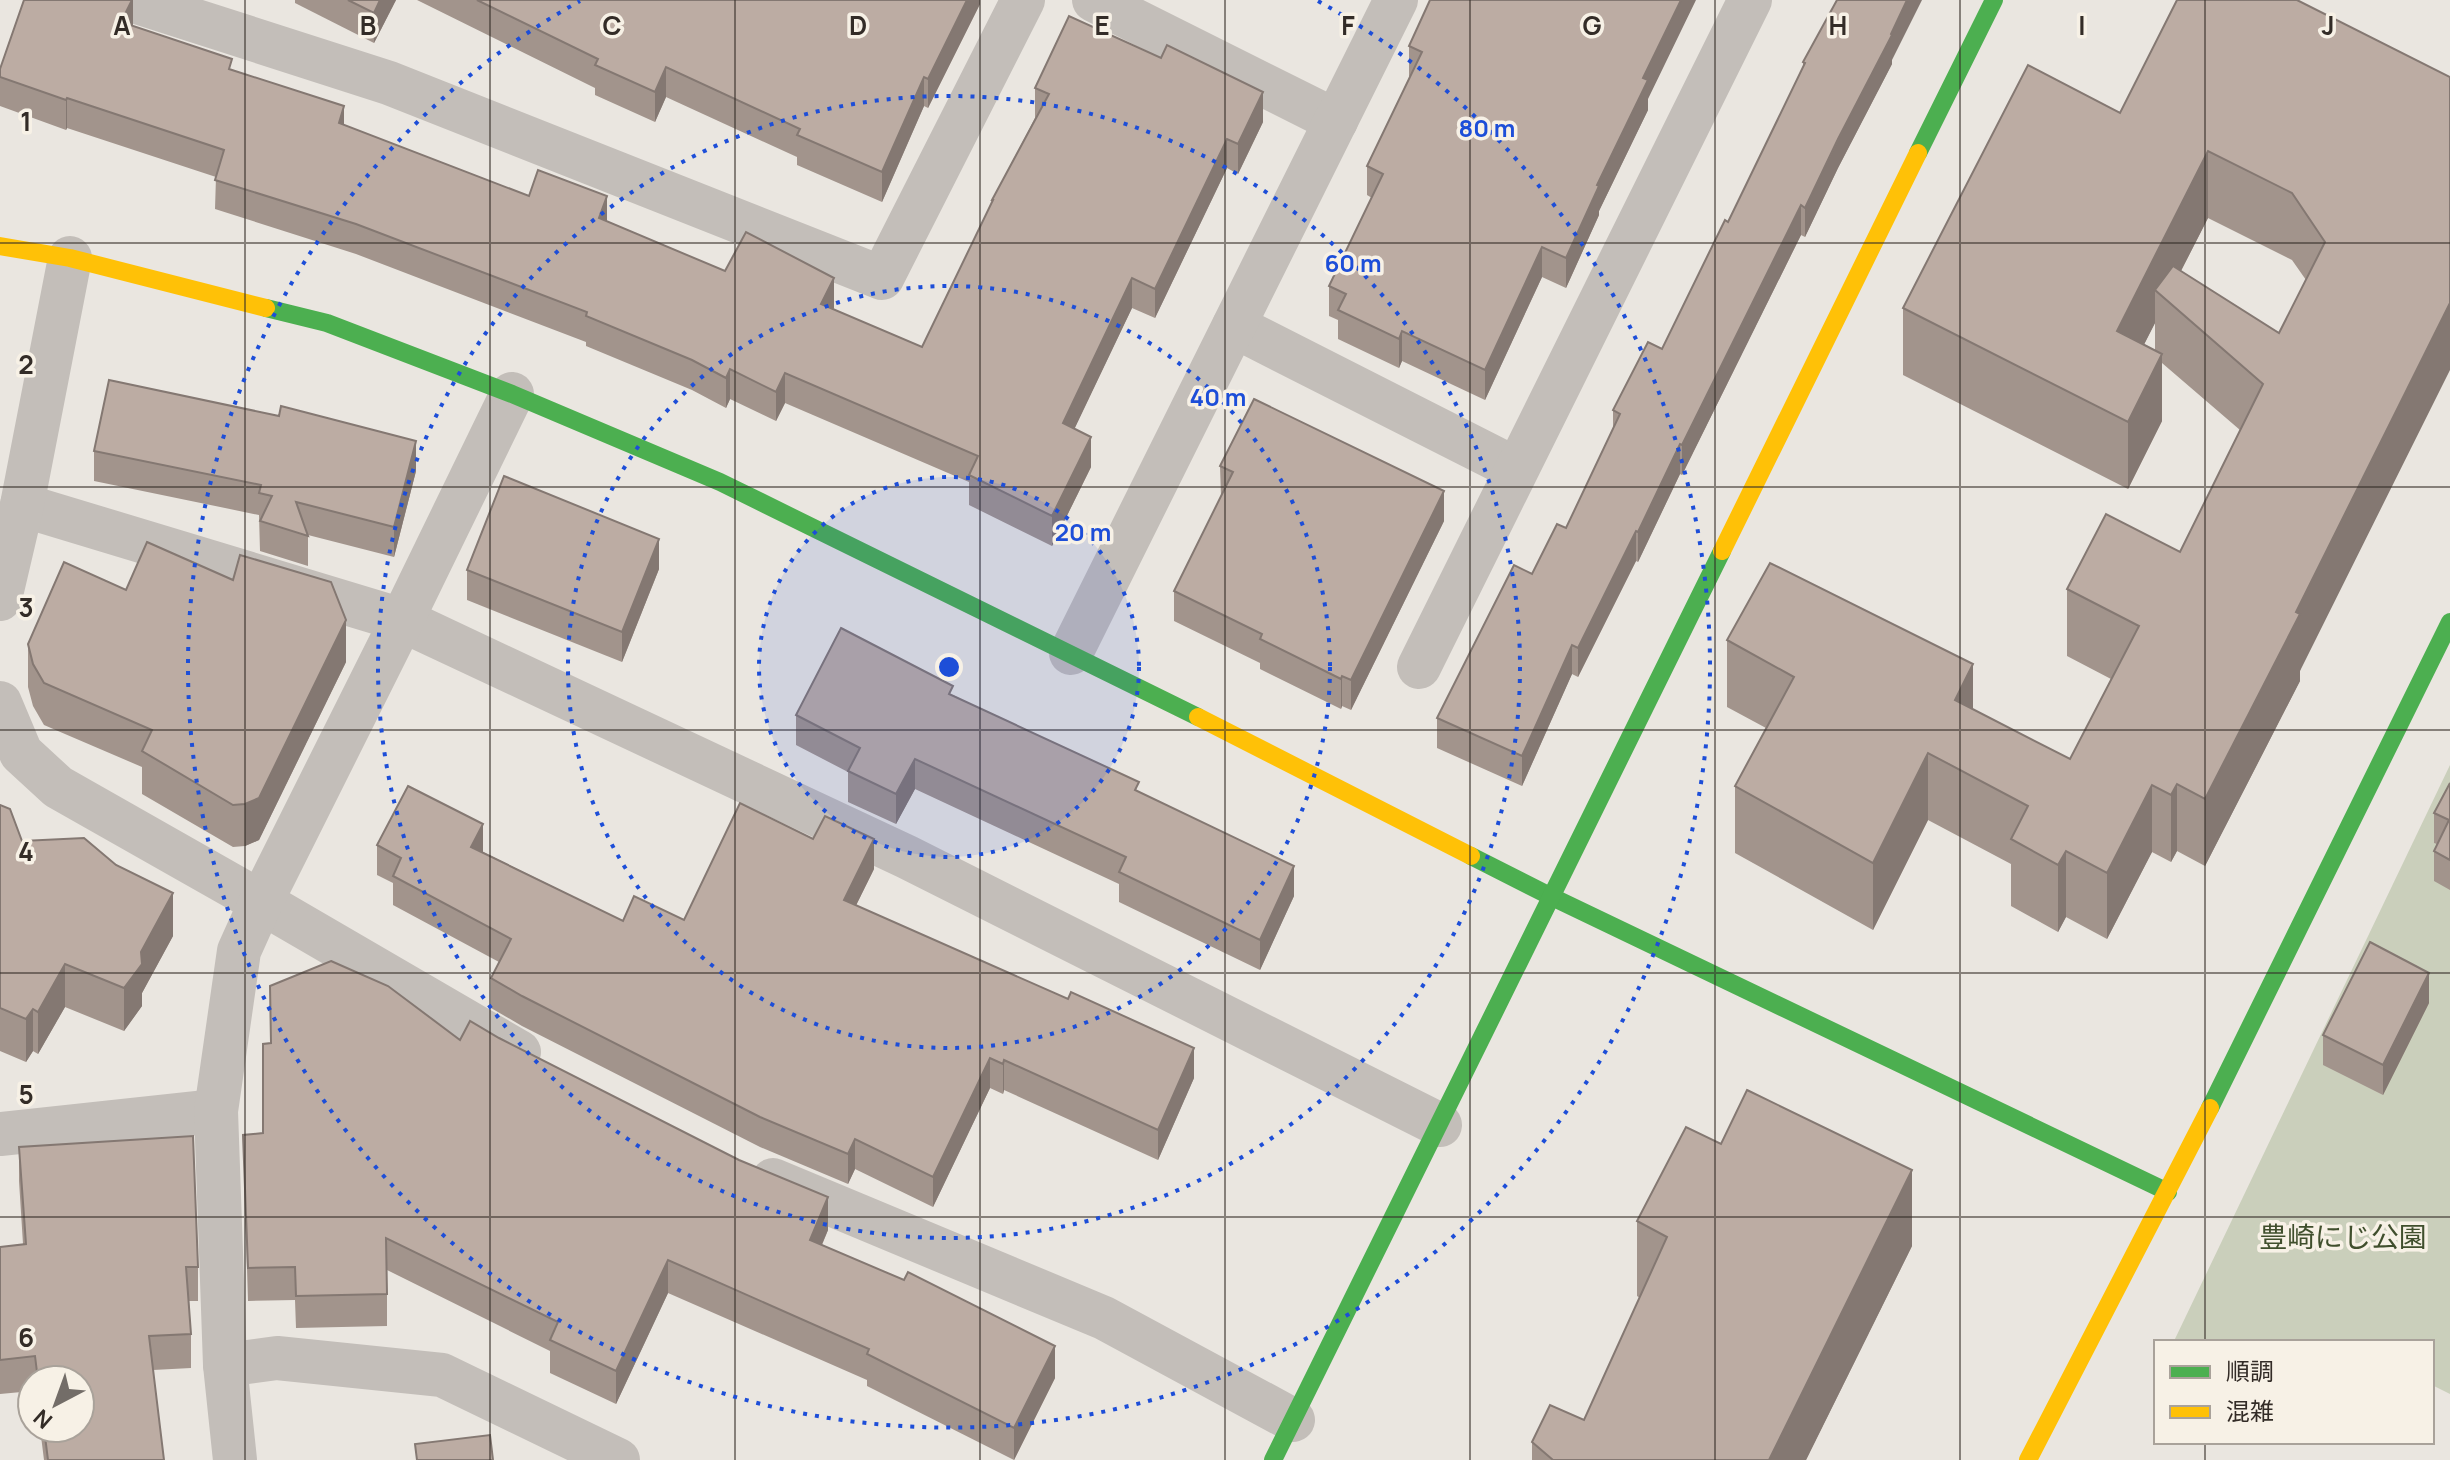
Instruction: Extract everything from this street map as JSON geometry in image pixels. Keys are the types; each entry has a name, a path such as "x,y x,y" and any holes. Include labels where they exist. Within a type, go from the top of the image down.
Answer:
{"street":[{"path":"131,0 389,83 882,278 1023,0"},
{"path":"1094,0 1336,121"},
{"path":"1071,653 1396,0"},
{"path":"1419,667 1750,0"},
{"path":"1273,1460 1994,0"},
{"path":"0,246 70,258 327,323 512,394 720,482 1071,653 1552,897 2168,1192"},
{"path":"0,599 22,505 70,258"},
{"path":"1234,326 1516,469"},
{"path":"235,1460 225,1365 216,1111 239,951 512,394"},
{"path":"22,505 402,620 907,857 1440,1125"},
{"path":"2028,1460 2168,1192 2450,622"},
{"path":"0,703 21,753 58,787 510,1048 552,1069"},
{"path":"0,1134 216,1111"},
{"path":"736,1163 1104,1318 1293,1420"},
{"path":"225,1365 277,1358 442,1375 618,1460"}],"green space":[{"name":"豊崎にじ公園","path":"2450,765 2450,1394 2434,1386 2434,1340 2174,1340"}],"building":[{"path":"24,0 132,0 121,22 232,59 229,69 344,106 339,123 529,196 538,170 607,196 599,218 725,271 746,232 834,278 821,304 922,347 992,200 1049,94 1035,88 1069,16 1161,58 1167,45 1263,92 1238,144 1227,139 1155,289 1132,278 1063,423 1091,437 1052,516 969,475 978,456 785,373 776,392 730,369 726,378 692,360 586,316 587,312 356,224 215,180 224,150 0,77"},
{"path":"348,0 380,0 374,13"},
{"path":"477,0 967,0 928,79 924,77 882,172 797,135 800,129 666,67 655,92 595,65 598,59"},
{"path":"1430,0 1681,0 1643,78 1648,80 1566,258 1542,247 1485,370 1402,331 1399,339 1338,310 1346,294 1329,286 1383,174 1367,166 1422,52 1409,46"},
{"path":"1837,0 1907,0 1805,208 1801,205 1578,648 1572,645 1522,756 1437,718 1514,565 1532,574 1557,524 1566,528 1620,414 1613,410 1648,342 1662,349 1725,220 1728,222 1803,62"},
{"path":"2177,0 2297,0 2450,77 2450,303 2296,612 2300,614 2205,799 2177,784 2171,795 2152,785 2107,873 2066,851 2058,865 2011,839 2028,806 1928,753 1873,863 1735,786 1794,677 1727,640 1770,563 1973,664 1955,700 2070,759 2139,626 2067,589 2106,514 2180,552 2263,384 2155,290 2173,266 2279,333 2325,242 2292,193 2208,151 2117,331 2162,354 2128,422 1903,308 2028,65 2120,113"},
{"path":"109,380 279,416 281,406 416,441 394,527 296,502 308,536 260,521 272,496 259,493 261,485 94,451"},
{"path":"1254,399 1444,491 1351,680 1342,676 1341,679 1260,639 1262,634 1174,591 1233,472 1220,466"},
{"path":"504,476 659,539 622,632 467,570"},
{"path":"147,542 233,580 240,555 331,582 346,620 259,798 245,804 233,805 142,751 152,730 44,683 33,664 28,644 64,562 126,590"},
{"path":"841,628 953,686 949,694 1139,782 1135,790 1294,866 1260,940 1119,872 1126,857 915,759 896,794 848,771 860,748 796,715"},
{"path":"2450,783 2450,860 2434,851 2449,820 2434,813"},
{"path":"408,786 483,824 471,847 623,921 634,896 684,920 740,803 813,839 825,816 874,839 844,900 1068,999 1071,992 1194,1048 1158,1130 1004,1060 1003,1064 990,1058 933,1177 855,1139 848,1154 760,1117 491,978 511,939 393,876 401,858 377,845"},
{"path":"0,805 10,809 22,841 84,838 116,865 173,893 141,952 142,964 124,988 65,964 38,1012 33,1009 26,1019 0,1008"},
{"path":"2370,942 2429,973 2383,1065 2323,1035"},
{"path":"331,961 388,986 460,1040 470,1021 739,1160 828,1197 810,1240 904,1280 908,1272 1055,1346 1014,1428 867,1354 869,1349 668,1260 616,1371 550,1340 558,1322 386,1238 387,1294 296,1296 295,1267 248,1268 243,1135 263,1133 263,1044 271,1043 270,986"},
{"path":"1747,1090 1912,1170 1769,1460 1553,1460 1532,1442 1550,1405 1584,1420 1667,1237 1637,1221 1686,1127 1721,1144"},
{"path":"193,1136 198,1267 186,1267 191,1334 149,1336 164,1460 48,1460 46,1444 96,1444 96,1364 36,1364 35,1356 0,1360 0,1247 26,1244 19,1147"},
{"path":"490,1435 493,1460 417,1460 415,1444"}],"traffic: fast":[{"path":"1918,153 1994,0"},
{"path":"266,308 327,323 512,394 720,482 1198,717"},
{"path":"1273,1460 1722,551"},
{"path":"2210,1108 2450,622"},
{"path":"1471,856 2168,1192"}],"traffic: slow":[{"path":"1722,551 1918,153"},
{"path":"0,246 70,258 266,308"},
{"path":"1198,717 1471,856"},
{"path":"2028,1460 2210,1108"}]}
